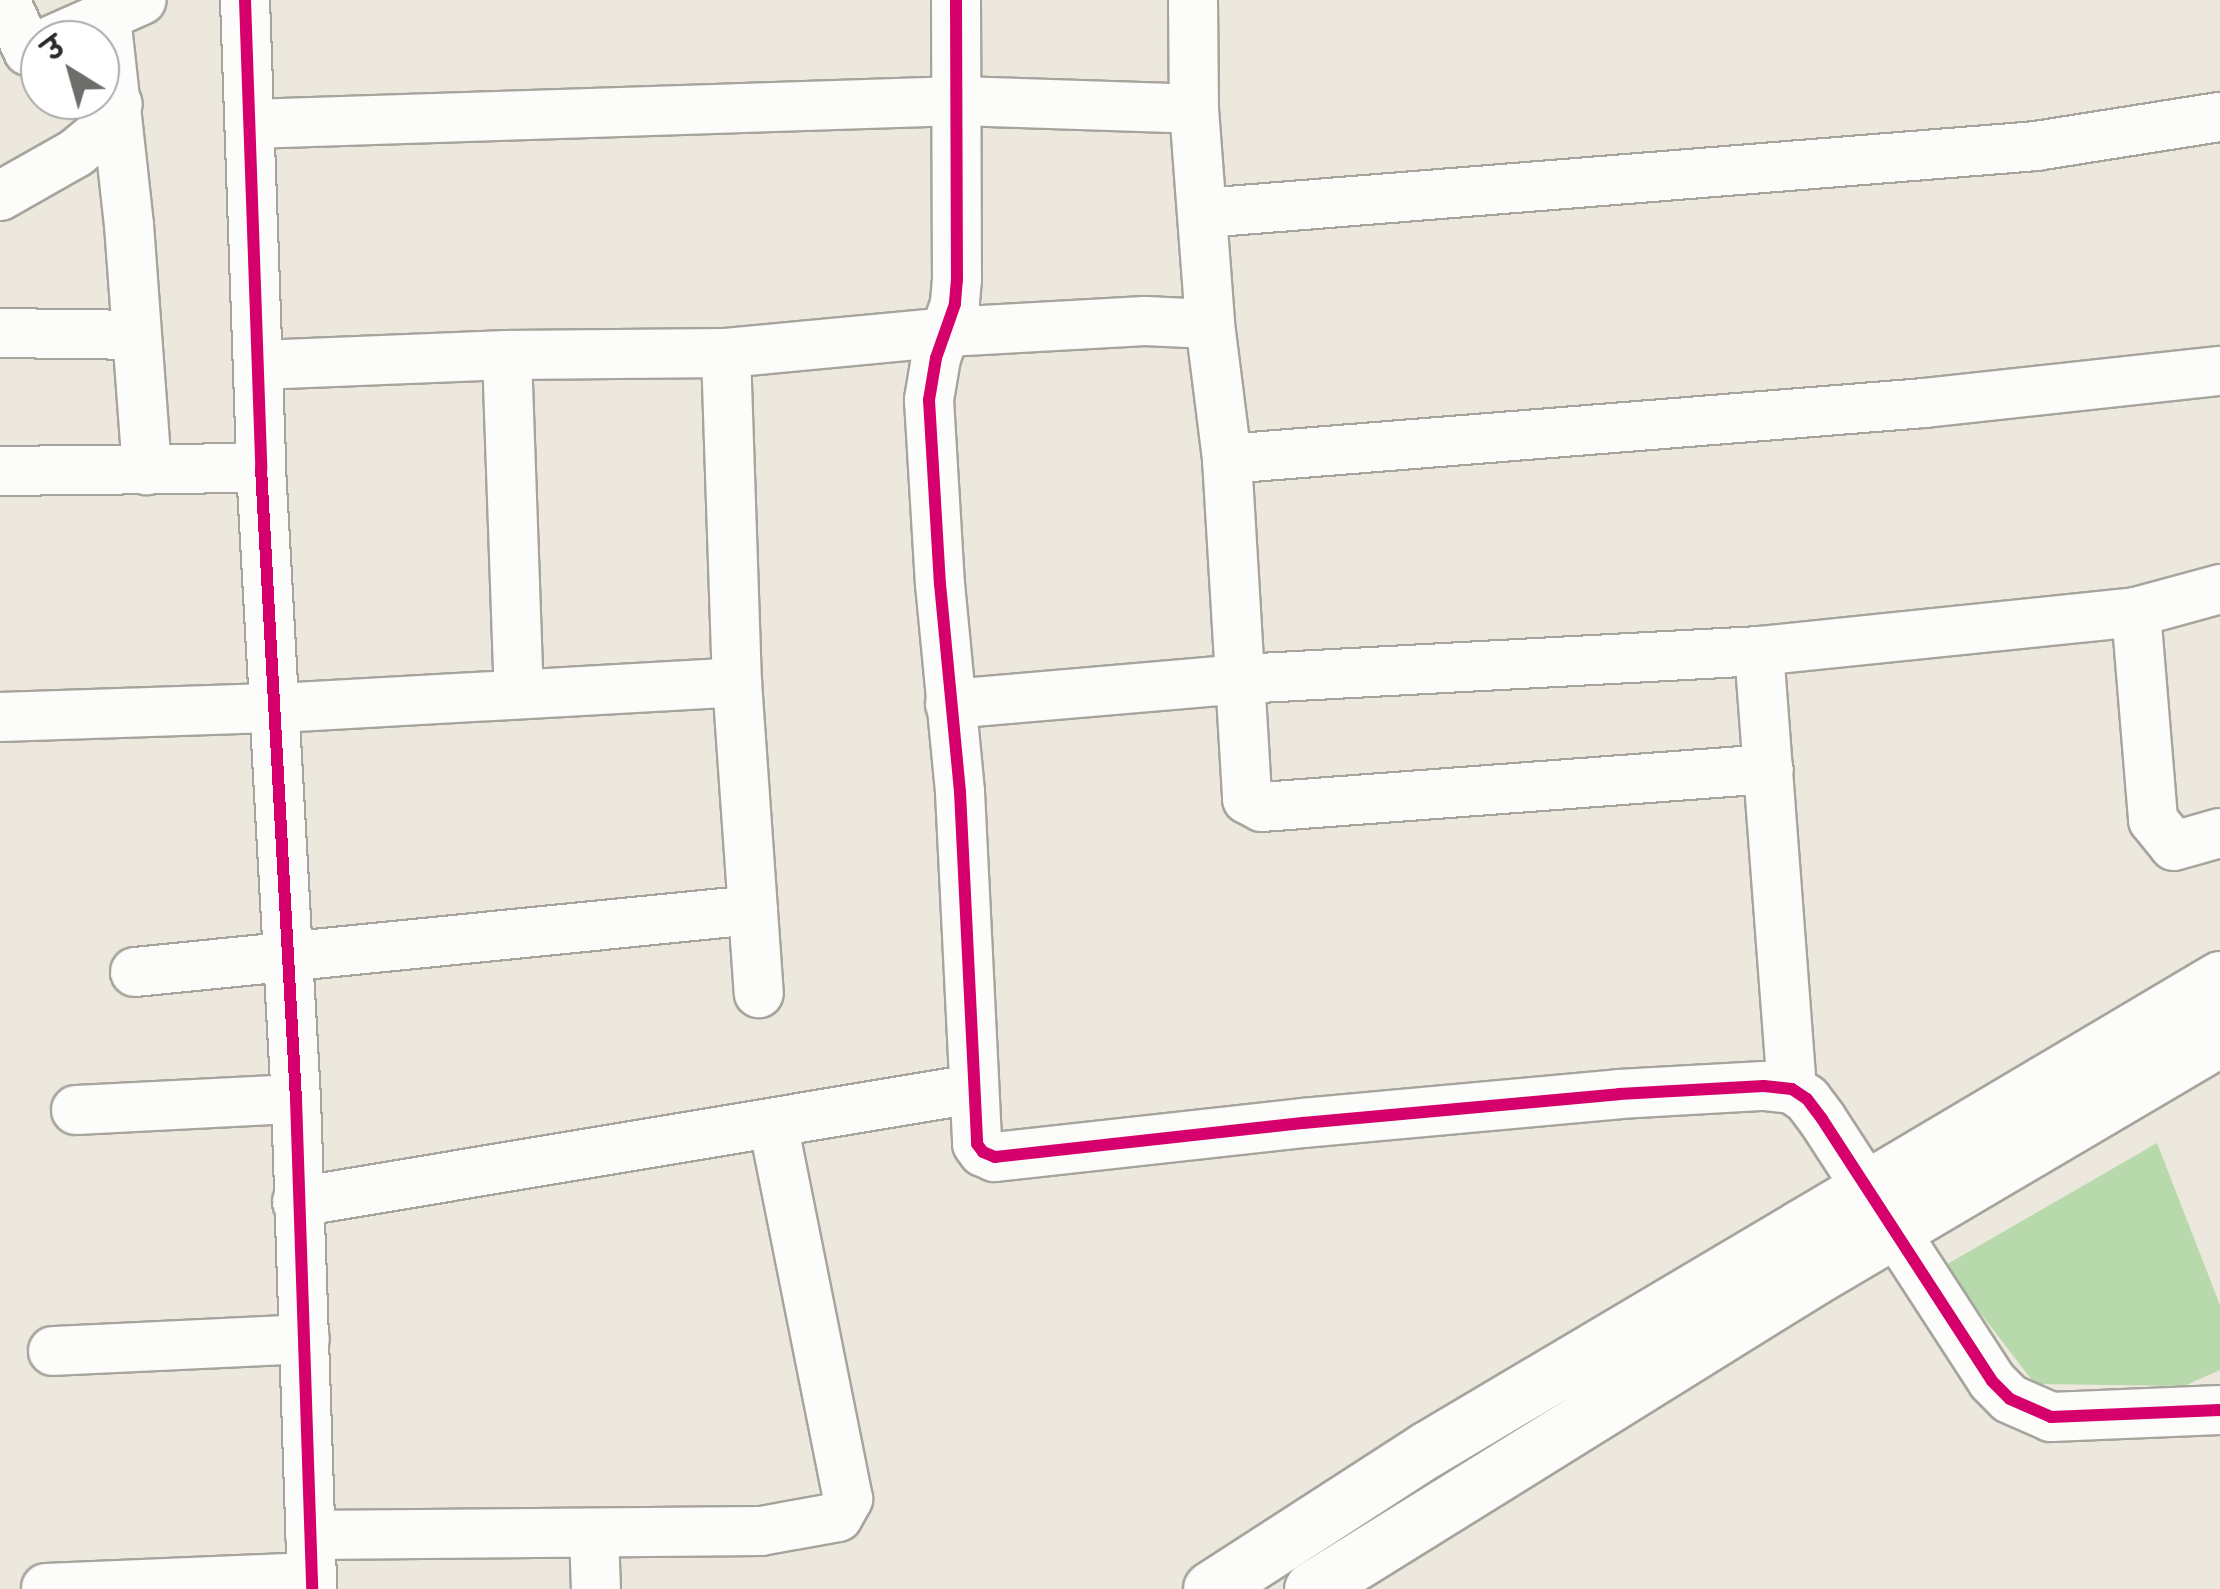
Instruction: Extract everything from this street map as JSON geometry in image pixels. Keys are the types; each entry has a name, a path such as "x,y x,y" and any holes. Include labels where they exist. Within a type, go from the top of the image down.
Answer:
{"main road":[{"path":"1312,1589 2220,978"},
{"path":"1211,1589 1426,1450 1878,1211 2220,1038"}],"street":[{"path":"5,0 20,30"},
{"path":"245,0 261,468 278,708 296,1100 311,1567"},
{"path":"956,0 957,279 948,332 936,358 929,400 950,704 960,792 976,1144 995,1158 1465,1106 1764,1086 1792,1089 1807,1099 1822,1119 1878,1211 1992,1381 2030,1412 2051,1417 2220,1410"},
{"path":"1193,0 1194,109 1210,324 1227,459 1245,789 1254,806 1769,769"},
{"path":"97,20 124,8 120,72"},
{"path":"250,124 959,100 1194,109"},
{"path":"1204,213 2036,146 2220,117"},
{"path":"0,196 76,152 109,120"},
{"path":"119,120 146,470"},
{"path":"258,365 506,354 726,353 948,332 1145,321 1210,324"},
{"path":"0,332 136,335"},
{"path":"726,353 737,682 759,993"},
{"path":"506,354 518,691"},
{"path":"1227,459 1904,405 2220,371"},
{"path":"0,471 261,468"},
{"path":"950,704 1240,679 1759,651 2136,612 2220,589"},
{"path":"2136,612 2154,820 2174,846 2220,833"},
{"path":"1759,651 1792,1089"},
{"path":"0,717 278,708 518,691 737,682"},
{"path":"135,972 754,910"},
{"path":"297,1202 973,1089"},
{"path":"76,1110 296,1100"},
{"path":"46,1588 311,1567 594,1532 761,1530 838,1518 846,1509 848,1498 772,1123"},
{"path":"53,1351 304,1339"},
{"path":"594,1532 596,1589"}],"green space":[{"path":"2157,1143 2220,1305 2220,1370 2184,1386 2035,1384 1944,1266"}],"cycle path":[{"path":"245,0 261,468 296,1099 312,1589"},
{"path":"956,0 957,279 955,304 936,358 929,400 940,584 960,792 977,1144 983,1152 995,1157 1619,1094 1764,1086 1792,1089 1807,1099 1822,1119 1992,1381 2010,1399 2051,1417 2220,1410"}]}
